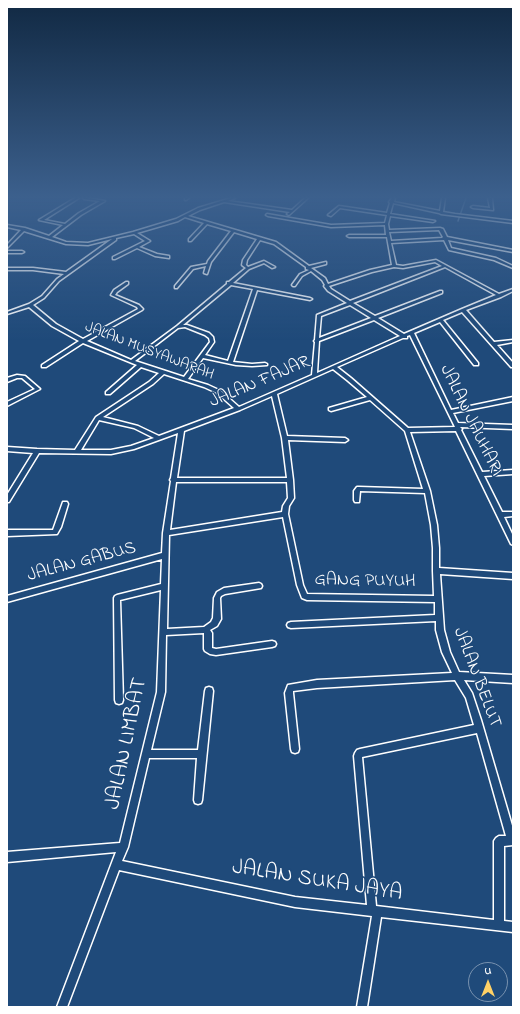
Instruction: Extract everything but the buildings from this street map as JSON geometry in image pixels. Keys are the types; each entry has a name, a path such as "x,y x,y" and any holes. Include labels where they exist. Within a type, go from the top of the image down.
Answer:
{"street":[{"path":"7,313 30,305 43,297 58,280 107,245"},
{"path":"114,258 140,245"},
{"path":"206,273 208,269 207,265 222,245"},
{"path":"248,268 244,262 254,245"},
{"path":"277,245 324,279 329,290 405,337"},
{"path":"391,245 394,266"},
{"path":"448,245 450,249 495,259 513,267"},
{"path":"483,245 513,251"},
{"path":"137,247 156,255 168,257"},
{"path":"7,252 22,252"},
{"path":"326,286 371,271 394,266 403,267 436,261 500,296"},
{"path":"132,361 179,326 228,283 248,268 263,262 273,267"},
{"path":"507,265 513,262"},
{"path":"307,268 325,263"},
{"path":"176,287 192,268 207,265"},
{"path":"314,375 319,315 445,266"},
{"path":"7,275 9,269 33,269 67,273"},
{"path":"294,285 301,275 311,270"},
{"path":"301,275 322,278"},
{"path":"44,366 83,341 142,309 113,295 115,291 127,283"},
{"path":"228,283 310,299"},
{"path":"230,362 256,289"},
{"name":"JALAN FAJAR","path":"7,449 37,451 122,451 181,431 238,409 412,334 463,310 513,290"},
{"path":"316,341 441,292"},
{"name":"JALAN MUSYAWARAH","path":"30,305 54,325 83,341 132,361 219,392 238,409"},
{"path":"463,310 513,366"},
{"path":"441,320 476,364"},
{"path":"179,326 185,326 207,334 211,338 212,342 185,379"},
{"name":"JALAN JAUHARI","path":"412,334 513,542"},
{"path":"493,344 513,341"},
{"path":"202,356 252,365 265,364"},
{"path":"108,393 140,364"},
{"path":"333,367 346,376 407,430 458,427 513,427"},
{"path":"77,451 98,418 151,383 163,372"},
{"path":"7,380 15,377 23,377 38,389 8,404"},
{"path":"166,533 285,514 285,509 291,498 290,480 285,438 274,393"},
{"path":"331,409 370,398"},
{"path":"450,412 513,399"},
{"path":"98,418 136,427 158,438"},
{"name":"JALAN BELUT","path":"407,430 428,492 435,533 438,618 440,630 446,652 457,676 469,696 512,841 500,840 499,926"},
{"name":"JALAN LIMBAT","path":"62,1007 123,847 161,692 166,533 181,431"},
{"path":"285,438 345,440"},
{"path":"7,500 37,451"},
{"path":"480,474 513,472"},
{"path":"173,480 290,480"},
{"path":"357,500 358,489 428,492"},
{"path":"7,533 55,532 65,504"},
{"name":"GANG PUYUH","path":"285,514 300,585 304,596 438,599"},
{"path":"500,515 513,514"},
{"name":"JALAN GABUS","path":"7,599 166,555"},
{"path":"436,571 513,576"},
{"path":"119,700 117,598 165,586"},
{"path":"163,632 205,630 214,624 217,619 217,598 219,594 224,591 259,586"},
{"path":"291,625 438,618"},
{"path":"205,630 208,633 208,649 210,651 216,652 272,644"},
{"path":"296,748 289,693 291,688 317,684 457,676 513,679"},
{"path":"198,800 209,691"},
{"path":"362,1007 375,912 358,756 360,753 479,728"},
{"path":"146,754 202,754"},
{"path":"7,857 123,847"},
{"name":"JALAN SUKA JAYA","path":"117,865 295,902 513,927"}]}
